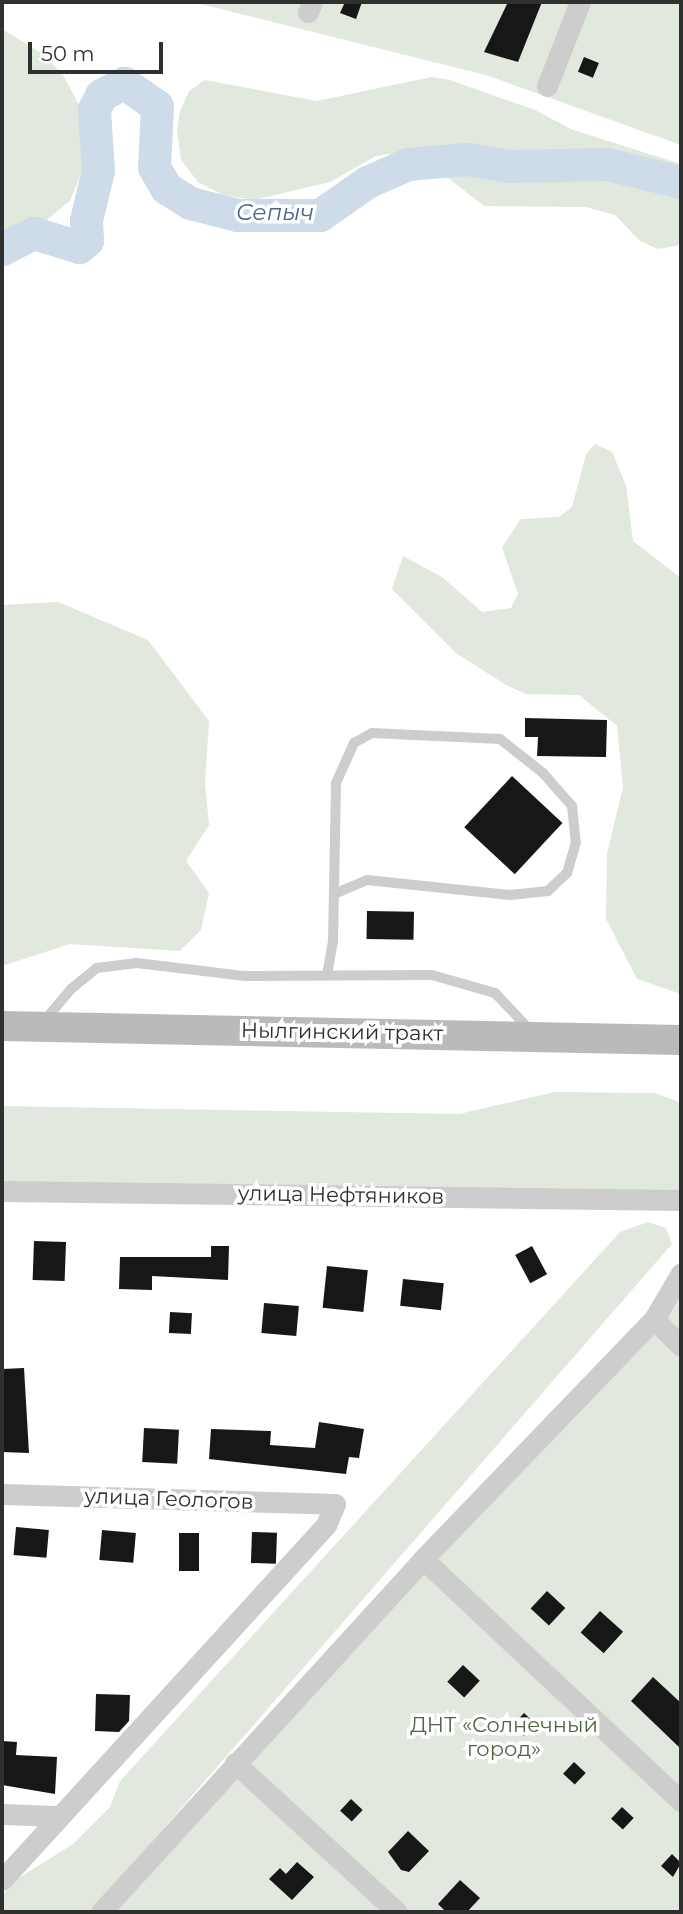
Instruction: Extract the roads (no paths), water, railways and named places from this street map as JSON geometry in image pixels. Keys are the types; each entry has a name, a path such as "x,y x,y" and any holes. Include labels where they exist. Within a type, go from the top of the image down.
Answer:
{"main road":[{"name":"Нылгинский тракт","path":"2,1026 681,1040"}],"street":[{"path":"547,86 580,2"},
{"name":"улица Нефтяников","path":"2,1191 681,1200"},
{"path":"100,1912 423,1559 653,1319 681,1273"},
{"path":"653,1319 681,1346"},
{"name":"улица Геологов","path":"2,1494 335,1504 326,1525 57,1816"},
{"path":"423,1559 681,1801"},
{"path":"235,1763 397,1912"},
{"path":"2,1814 57,1816"},
{"path":"2,1880 57,1816"}],"lane":[{"path":"327,975 334,894 336,783 354,743 372,733 500,739 543,773 572,806 576,842 567,873 548,891 510,895 367,880 334,894"},
{"path":"39,1027 71,989 97,968 138,963 245,976 432,975 466,981 495,993 535,1035"}],"waterway":[{"name":"Сепыч","path":"2,249 34,233 79,247 87,240 86,220 98,170 94,109 101,95 124,83 157,106 154,167 166,188 190,203 237,215 320,215 367,182 408,164 467,159 508,166 607,164 681,182"}],"park label":[{"name":"ДНТ «Солнечный город»","path":"504,1737"}]}
